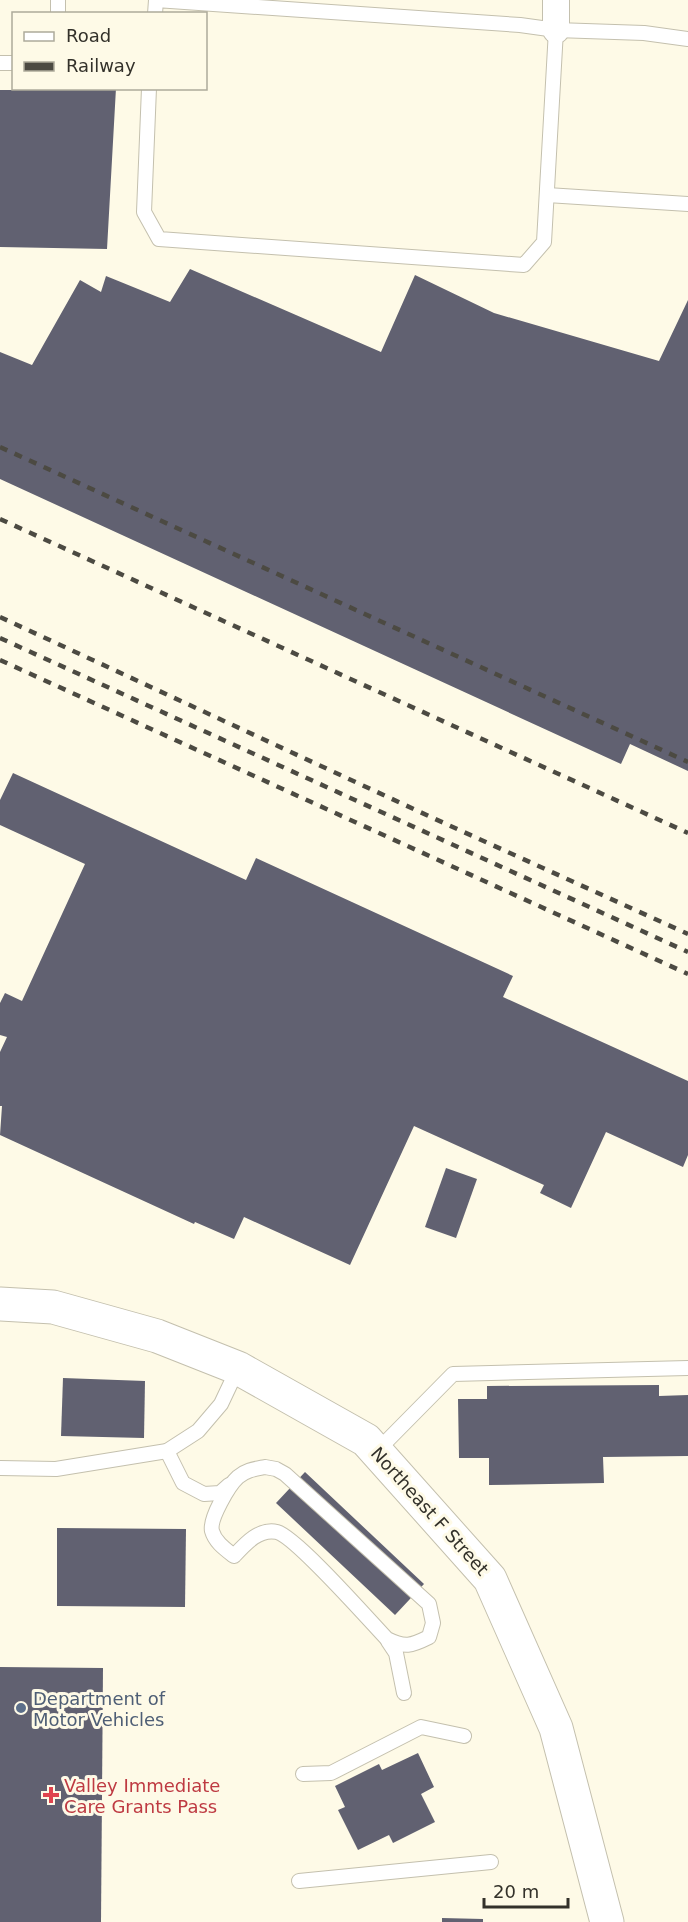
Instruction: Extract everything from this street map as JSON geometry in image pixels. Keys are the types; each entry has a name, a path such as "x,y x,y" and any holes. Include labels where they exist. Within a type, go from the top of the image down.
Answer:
{"main road":[{"name":"Northeast F Street","path":"0,1304 53,1307 157,1336 238,1368 366,1440 490,1579 556,1728 608,1922"}],"street":[{"path":"556,0 556,30"}],"lane":[{"path":"155,0 508,24 556,30 644,33 688,39"},
{"path":"150,90 144,212 159,239 524,265 544,242 556,30"},
{"path":"547,195 688,204"},
{"path":"0,1468 56,1469 167,1451 198,1431 221,1404 238,1368"},
{"path":"376,1451 453,1374 688,1368"},
{"path":"167,1451 183,1483 204,1494 220,1493 251,1469 264,1467 276,1469 285,1474 429,1604 433,1623 429,1637 414,1644 399,1646 387,1639"},
{"path":"238,1478 213,1516 211,1529 217,1540 234,1556 247,1542 262,1533 277,1532 293,1542 387,1639 396,1653 404,1693"},
{"path":"303,1774 331,1773 421,1727 464,1736"},
{"path":"299,1881 491,1862"}],"building":[{"path":"0,90 116,90 107,249 0,247"},
{"path":"190,269 381,352 415,275 494,313 659,361 688,300 688,771 630,744 621,764 0,479 0,352 32,365 80,280 101,292 106,276 170,302"},
{"path":"13,773 246,880 256,858 513,976 503,997 688,1081 688,1155 683,1167 606,1132 571,1208 540,1193 544,1185 414,1126 350,1265 244,1217 234,1239 195,1222 194,1224 0,1135 2,1106 0,1106 0,1052 7,1037 0,1035 0,1003 5,993 22,1001 85,864 0,825 0,800"},
{"path":"446,1168 477,1179 456,1238 425,1227"},
{"path":"63,1378 145,1381 144,1438 61,1436"},
{"path":"659,1385 659,1396 688,1395 688,1456 603,1457 604,1483 489,1485 489,1458 459,1458 458,1399 487,1399 487,1386"},
{"path":"305,1472 424,1584 395,1615 276,1503"},
{"path":"57,1528 186,1529 185,1607 57,1606"},
{"name":"Valley Immediate Care Grants Pass","path":"0,1667 103,1668 101,1922 0,1922"},
{"path":"418,1753 434,1787 421,1794 435,1822 393,1843 389,1835 358,1850 338,1810 345,1807 335,1786 379,1764 382,1770"},
{"path":"442,1918 483,1919 483,1922 442,1922"}],"railway":[{"path":"0,447 688,762"},
{"path":"0,519 688,833"},
{"path":"0,617 688,934"},
{"path":"0,638 688,952"},
{"path":"0,660 688,974"}],"place":[{"name":"Department of Motor Vehicles","path":"21,1708"},
{"name":"Valley Immediate Care Grants Pass","path":"51,1795"}]}
